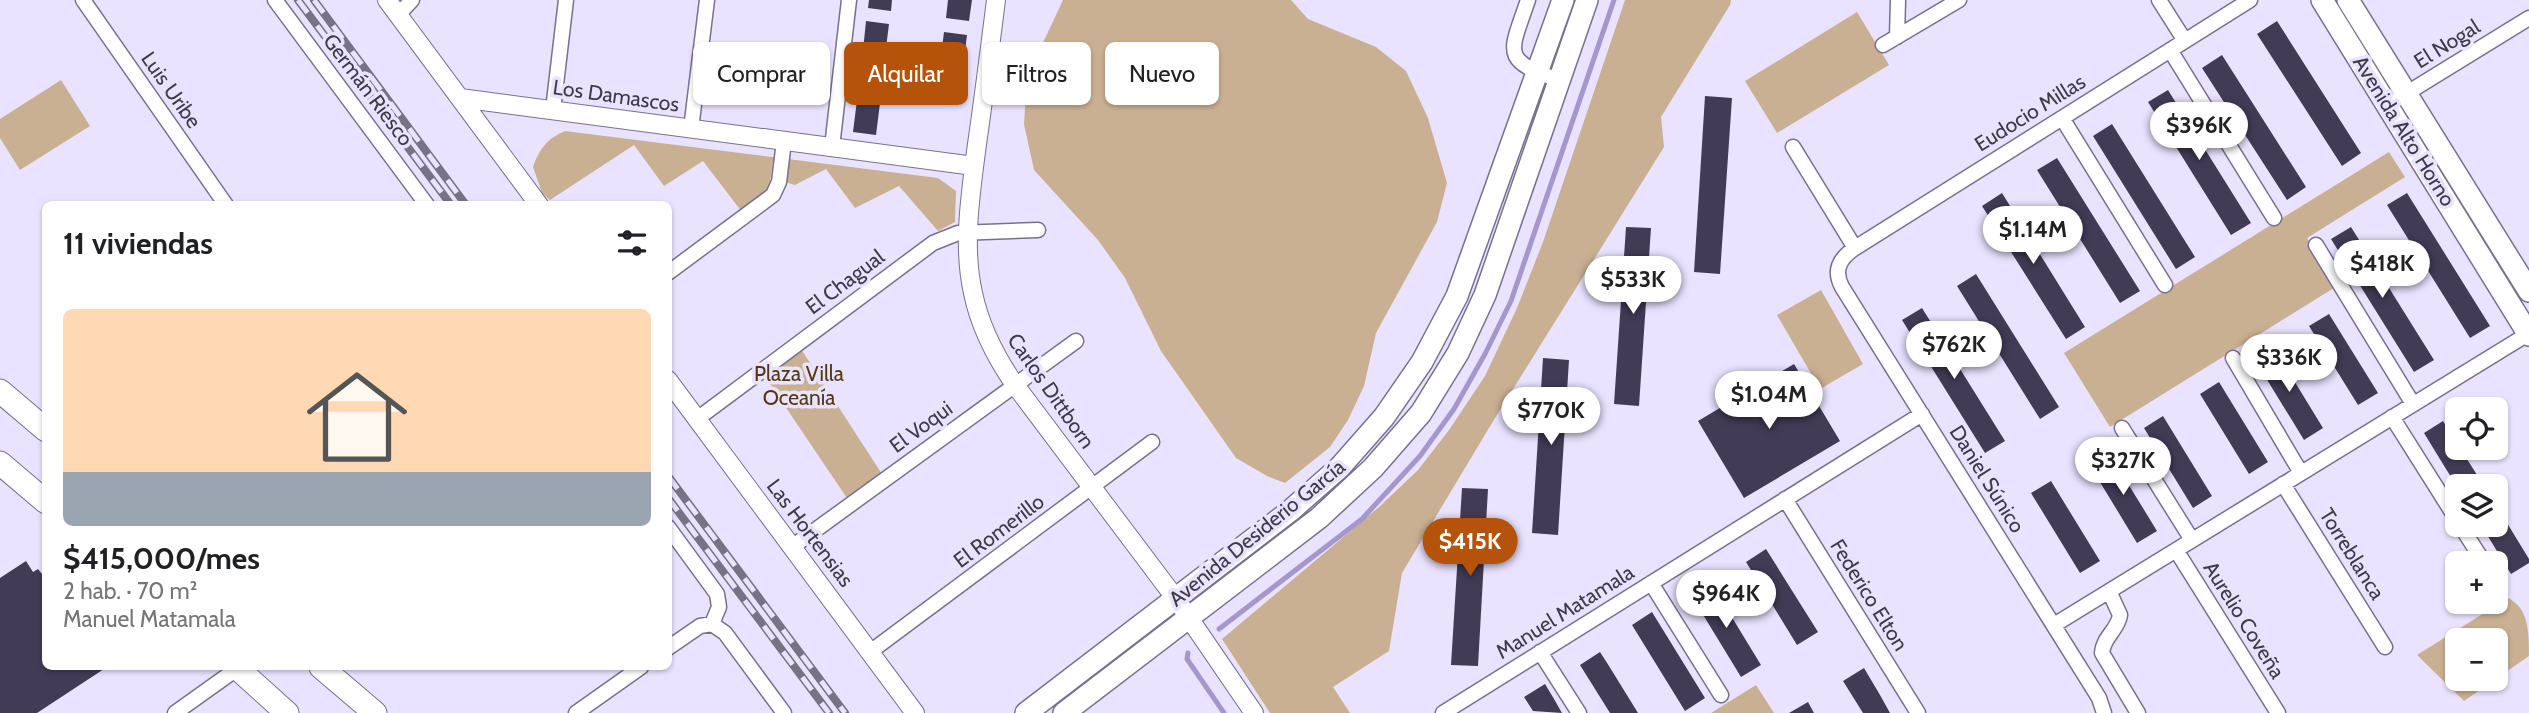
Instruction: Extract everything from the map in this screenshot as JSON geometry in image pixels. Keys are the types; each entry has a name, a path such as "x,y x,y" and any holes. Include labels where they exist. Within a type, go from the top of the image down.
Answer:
{"main road":[{"name":"Avenida Desiderio García","path":"1026,713 1290,511 1355,451 1404,390 1441,330 1469,263 1563,0"},
{"name":"Avenida Desiderio García","path":"1064,713 1319,518 1373,468 1421,413 1462,345 1494,270 1587,0"},
{"name":"Avenida Alto Horno","path":"2322,0 2529,334"},
{"name":"Avenida Alto Horno","path":"2348,0 2529,291"},
{"path":"1514,138 1536,146"},
{"path":"0,391 42,427"},
{"path":"1355,451 1373,468"},
{"path":"0,463 42,499"},
{"path":"239,670 287,713"},
{"path":"325,670 375,713"}],"street":[{"name":"Luis Uribe","path":"83,0 223,201"},
{"name":"Germán Riesco","path":"275,0 424,201"},
{"path":"387,0 536,201"},
{"path":"398,15 412,0"},
{"path":"553,110 566,0"},
{"path":"691,129 707,0"},
{"path":"832,147 849,0"},
{"name":"Carlos Dittborn","path":"996,0 968,232 969,272 977,311 992,348 1015,385 1190,618 1254,713"},
{"path":"1528,0 1513,52 1520,62 1559,80"},
{"path":"1897,37 1898,0"},
{"path":"1883,45 1959,0"},
{"path":"2159,0 2185,41"},
{"name":"Eudocio Millas","path":"1838,267 1846,254 1855,248 2250,0"},
{"name":"El Nogal","path":"2388,106 2529,18"},
{"path":"2170,50 2274,218"},
{"name":"Los Damascos","path":"460,98 974,166"},
{"path":"2062,118 2165,285"},
{"path":"672,270 773,195 779,182 784,141"},
{"path":"1793,147 1855,248"},
{"name":"El Chagual","path":"697,419 933,243 949,235 968,232 1038,230"},
{"path":"2316,244 2413,404"},
{"name":"Daniel Súnico","path":"1838,267 1842,287 2099,698 2104,713"},
{"path":"2054,625 2529,334"},
{"name":"El Voqui","path":"792,547 1076,341"},
{"path":"2233,358 2301,473"},
{"name":"Las Hortensias","path":"672,385 915,713"},
{"name":"Manuel Matamala","path":"1443,713 1922,414"},
{"path":"2392,417 2445,501"},
{"name":"Aurelio Coveña","path":"2122,428 2192,540"},
{"name":"El Romerillo","path":"870,652 1152,442"},
{"name":"Torreblanca","path":"2283,484 2385,647"},
{"name":"Federico Elton","path":"1786,499 1918,713"},
{"path":"672,532 717,594 719,614 712,624"},
{"name":"Aurelio Coveña","path":"2175,550 2278,713"},
{"path":"1651,583 1721,695"},
{"path":"2109,591 2120,615 2117,626 2104,643 2102,653 2138,713"},
{"path":"672,645 700,626 712,624 725,633 785,713"},
{"path":"1540,652 1579,713"},
{"path":"175,713 234,670"},
{"path":"576,713 637,670"}],"green space":[{"path":"1063,0 1291,0 1308,19 1376,47 1406,71 1428,118 1447,183 1437,222 1376,333 1364,386 1348,420 1330,447 1285,483 1236,458 1161,351 1125,278 1098,240 1034,170 1024,124 1025,105 1091,105 1091,42 1043,42"},
{"path":"1625,0 1731,0 1661,117 1664,147 1402,573 1389,651 1333,687 1350,713 1270,713 1222,639 1379,507 1418,470 1485,376 1517,308 1543,242"},
{"path":"1857,12 1889,65 1777,133 1745,81"},
{"path":"61,80 90,126 20,170 0,138 0,119"},
{"path":"565,131 938,178 956,191 955,222 938,231 899,186 855,208 826,169 795,185 782,181 784,163 773,161 769,188 742,212 703,161 664,186 634,145 550,200 542,193 533,167 545,145"},
{"path":"2389,152 2405,177 2307,238 2337,286 2110,427 2064,353"},
{"path":"1821,290 1863,364 1820,389 1777,315"},
{"name":"Plaza Villa Oceanía","path":"801,349 889,485 855,510 764,375"},
{"path":"2508,598 2515,602 2524,614 2529,656 2508,671 2508,628 2460,628 2482,614 2508,614"},
{"path":"2445,637 2445,682 2417,655"},
{"path":"1756,685 1774,713 1711,713"},
{"path":"2454,691 2479,691 2464,701"}],"building":[{"path":"869,0 892,0 891,11 868,8"},
{"path":"948,0 972,0 969,21 946,18"},
{"path":"866,21 889,24 887,42 864,42"},
{"path":"2277,21 2361,153 2342,166 2257,34"},
{"path":"944,32 967,35 966,42 943,42"},
{"path":"2222,55 2306,187 2287,200 2202,68"},
{"path":"2168,90 2251,223 2231,235 2148,102"},
{"path":"1705,96 1732,98 1720,274 1694,272"},
{"path":"856,105 880,105 876,135 853,132"},
{"path":"2112,124 2195,257 2176,269 2093,136"},
{"path":"2057,158 2140,291 2120,303 2037,170"},
{"path":"2002,193 2085,327 2066,339 1982,206"},
{"path":"2407,193 2490,326 2470,338 2387,205"},
{"path":"1626,227 1651,228 1639,406 1614,404"},
{"path":"2351,227 2434,360 2414,372 2331,239"},
{"path":"1976,274 2059,407 2040,419 1957,286"},
{"path":"1922,308 2005,441 1985,453 1902,320"},
{"path":"2329,314 2378,393 2358,405 2309,326"},
{"path":"2274,348 2323,428 2304,440 2255,360"},
{"path":"1543,358 1569,360 1558,535 1532,533"},
{"path":"1794,364 1840,441 1744,498 1698,421"},
{"path":"2219,382 2268,462 2249,474 2200,394"},
{"path":"2163,416 2212,496 2193,508 2144,428"},
{"path":"2443,421 2445,460 2468,460 2476,474 2449,474 2424,433"},
{"path":"2108,451 2157,531 2137,543 2089,464"},
{"path":"2051,481 2100,561 2080,573 2031,493"},
{"path":"1462,488 1488,489 1478,666 1451,665"},
{"path":"2508,525 2529,563 2511,574 2508,569 2508,551 2497,551 2488,537 2508,537"},
{"path":"1766,549 1818,632 1797,645 1746,562"},
{"path":"26,561 33,572 38,569 42,574 42,670 102,670 37,713 0,713 0,578"},
{"path":"1711,583 1761,665 1741,677 1691,595"},
{"path":"1652,612 1705,698 1685,711 1632,625"},
{"path":"1600,652 1638,713 1610,713 1580,665"},
{"path":"1864,668 1890,713 1863,713 1843,681"},
{"path":"1545,684 1562,713 1533,711 1524,697"},
{"path":"1808,702 1814,713 1789,713"}],"waterway":[{"path":"1219,629 1362,519 1420,456 1454,409 1511,301 1614,0"},
{"path":"1188,653 1187,659 1224,713"}],"railway":[{"path":"298,0 448,201"},
{"path":"314,0 463,201"},
{"path":"672,481 845,713"},
{"path":"672,503 829,713"}]}
